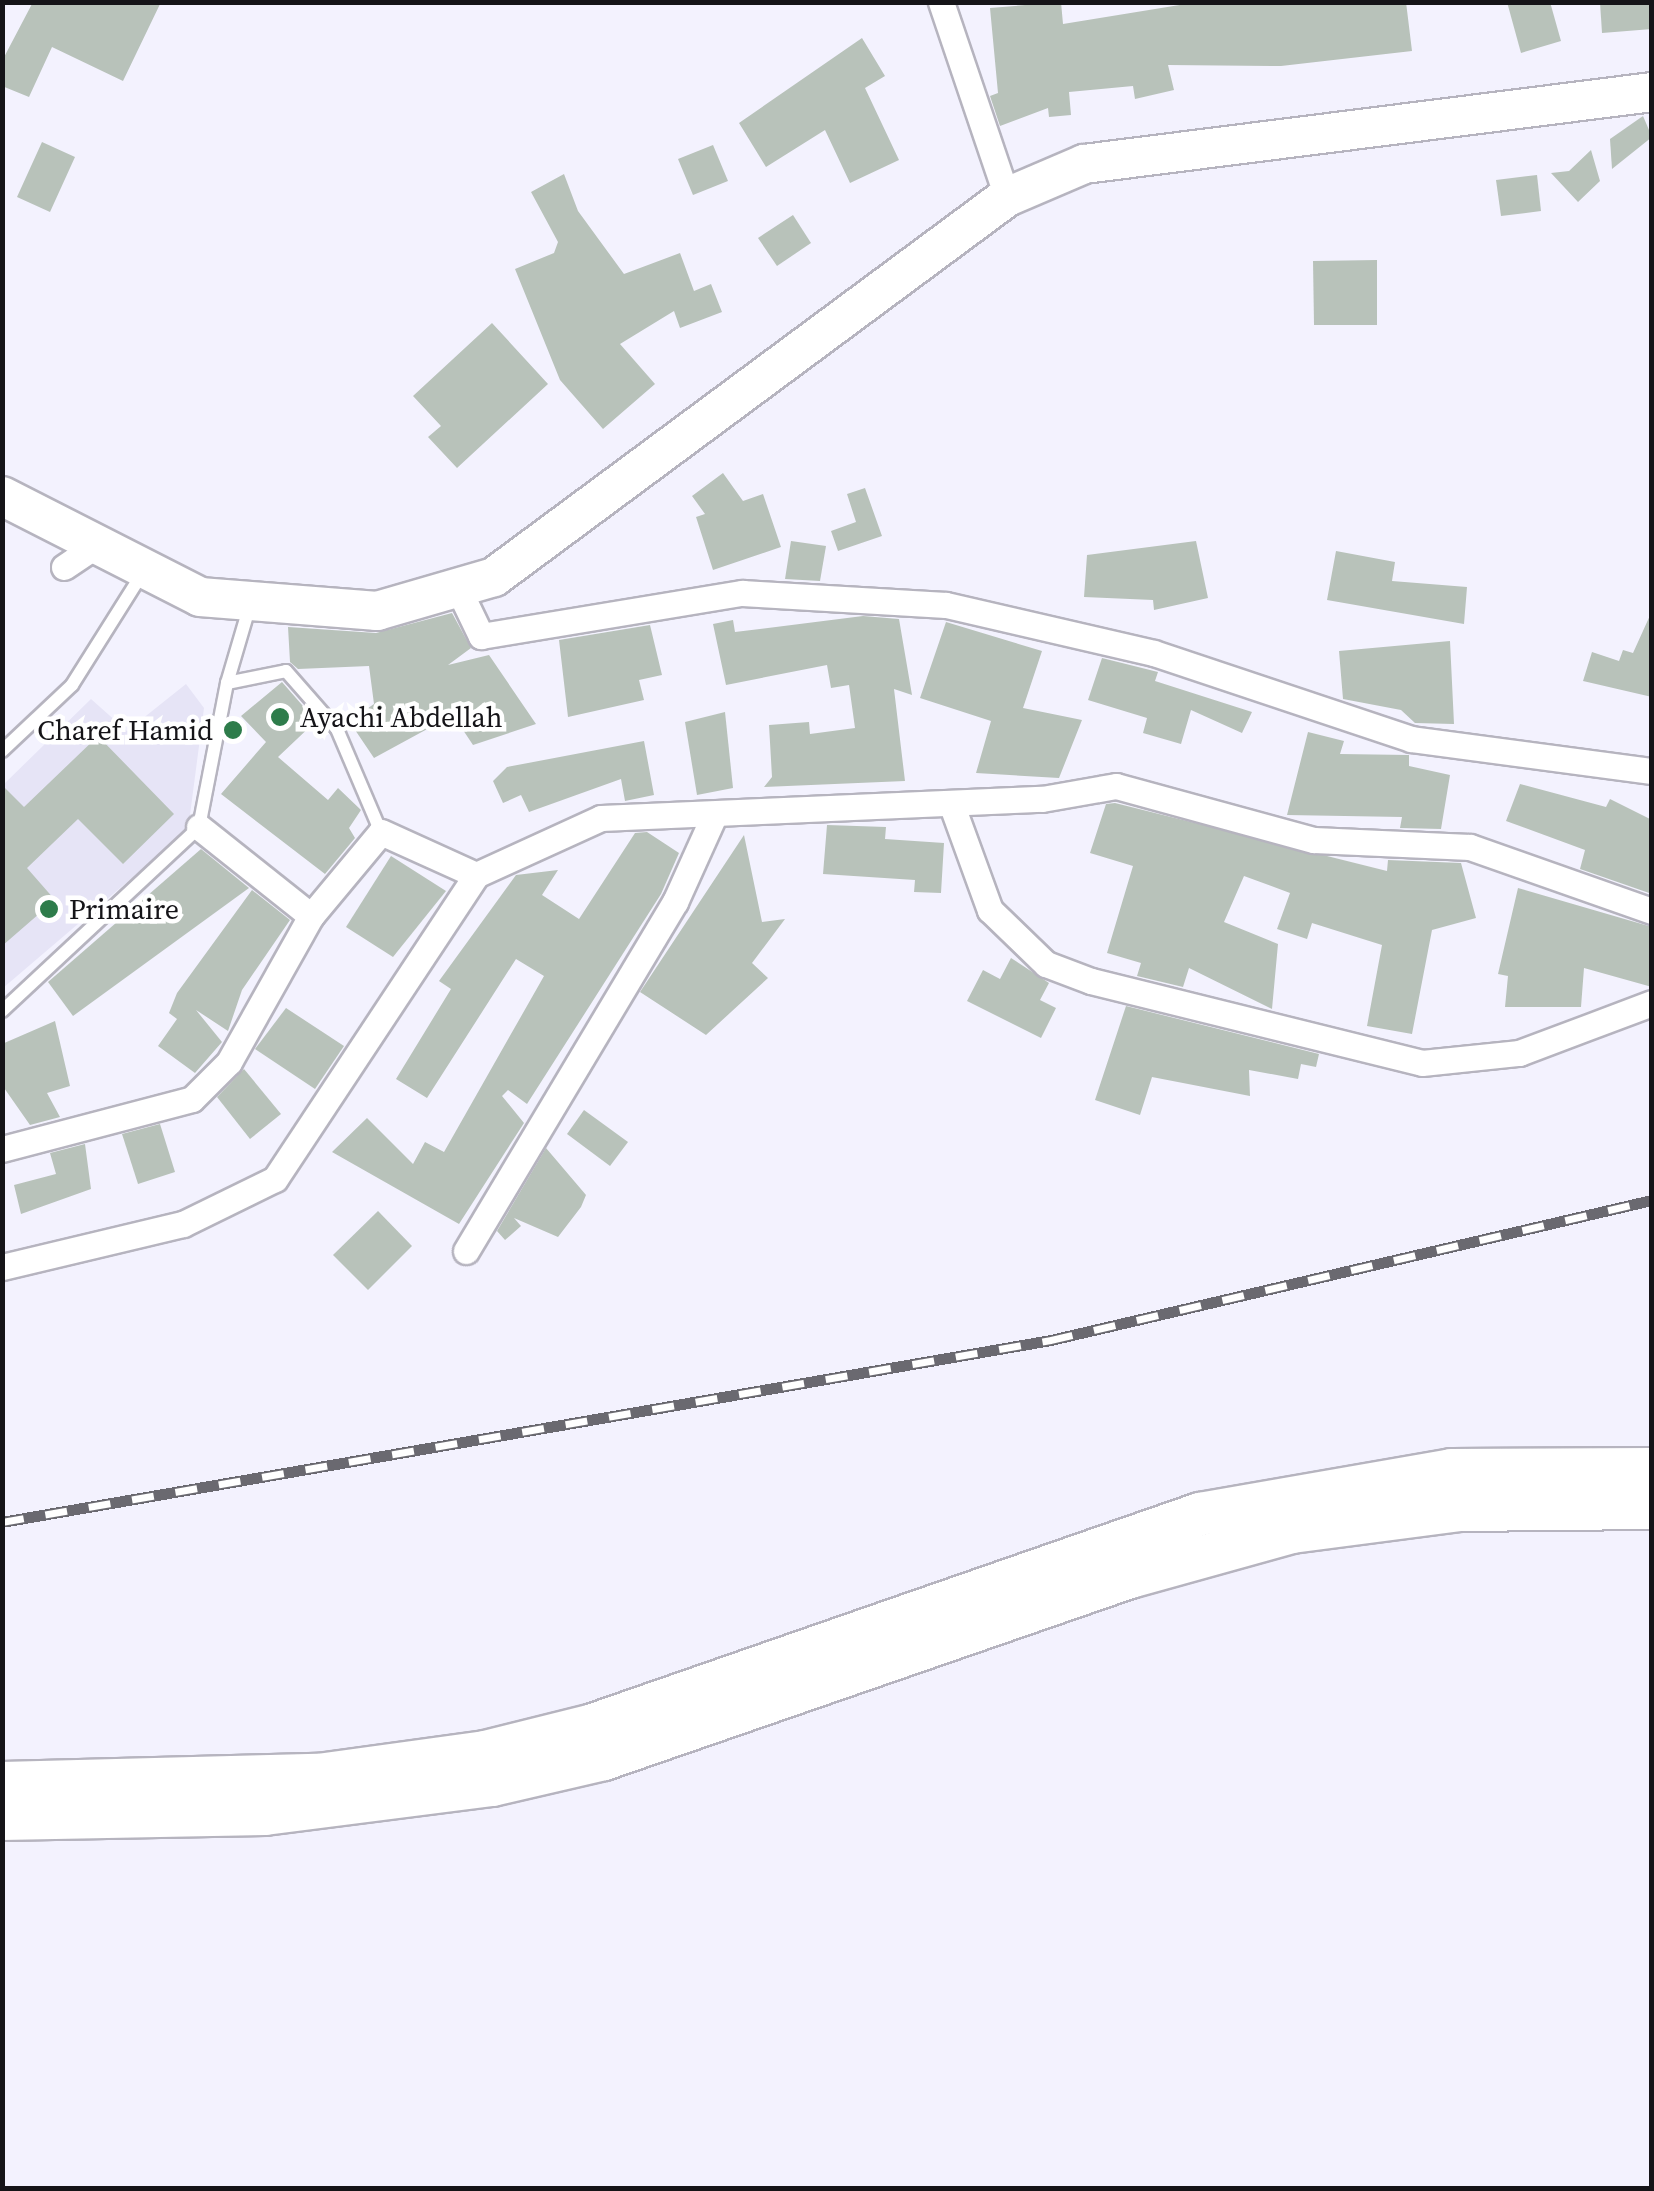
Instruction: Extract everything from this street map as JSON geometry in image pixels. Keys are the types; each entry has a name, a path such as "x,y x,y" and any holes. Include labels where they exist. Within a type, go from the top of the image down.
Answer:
{"highway":[{"path":"2,1783 318,1775 484,1752 594,1725 1200,1514 1451,1470 1652,1469"},
{"path":"2,1819 284,1812 492,1785 604,1759 1098,1587 1292,1532 1459,1510 1652,1508"}],"main road":[{"path":"2,496 200,597 377,611 456,584 494,577 1007,197 1084,164 1652,92"}],"street":[{"path":"941,2 1007,197"},
{"path":"64,568 97,545"},
{"path":"456,584 481,636 742,593 946,605 1154,653 1411,739 1652,771"},
{"path":"2,1267 183,1224 275,1179 476,874 601,818 713,818 950,803 1116,786 1314,840 1470,847 1652,910"},
{"path":"950,803 990,910 1046,964 1091,981 1422,1063 1518,1053 1652,1002"},
{"path":"466,1252 674,902 713,818"},
{"path":"199,826 312,916"},
{"path":"2,1150 192,1099 229,1062 312,916 380,832 476,874"}],"lane":[{"path":"2,751 72,686 145,569"},
{"path":"2,1012 199,826 227,682 251,603"},
{"path":"227,682 286,672 337,728 380,832"}],"shaded area":[{"name":"Primaire","path":"186,684 204,708 188,830 3,988 3,785 91,699 127,731"}],"building":[{"path":"33,2 161,2 123,81 52,47 29,97 2,86 2,61"},
{"path":"1061,2 1063,24 1198,2 1406,2 1412,51 1281,66 1168,65 1174,90 1135,99 1133,86 1069,92 1071,115 1049,117 1048,108 1000,126 990,96 998,93 990,8"},
{"path":"1507,2 1550,2 1561,41 1521,53"},
{"path":"1600,2 1652,2 1652,29 1602,33"},
{"path":"862,38 885,76 865,88 899,160 850,183 825,130 766,167 739,123"},
{"path":"1643,116 1652,137 1612,169 1610,139"},
{"path":"42,142 75,157 50,212 17,197"},
{"path":"713,145 728,181 693,195 678,159"},
{"path":"1591,150 1600,181 1578,202 1551,173 1569,171"},
{"path":"564,174 578,211 624,274 680,253 694,291 711,284 722,312 680,328 674,311 620,344 655,384 603,429 560,380 515,269 554,253 558,242 531,192"},
{"path":"1537,175 1541,211 1501,216 1496,180"},
{"path":"793,215 811,243 777,266 758,238"},
{"path":"1377,260 1377,325 1314,325 1313,261"},
{"path":"492,323 548,384 457,468 428,437 441,426 413,396"},
{"path":"723,473 743,501 763,494 781,547 713,570 696,517 705,514 692,496"},
{"path":"865,488 882,536 838,551 831,531 856,522 847,494"},
{"path":"791,541 826,546 820,581 785,579"},
{"path":"1196,541 1208,598 1154,610 1153,600 1084,597 1087,555"},
{"path":"1336,551 1395,562 1392,581 1467,587 1464,624 1327,600"},
{"path":"1652,611 1652,697 1583,681 1592,652 1619,661 1623,650 1633,653"},
{"path":"452,613 471,648 448,665 489,655 536,724 473,745 453,715 374,758 349,721 374,704 369,666 298,669 290,662 288,627 376,633"},
{"path":"863,616 899,619 912,695 894,689 905,781 764,787 772,777 769,725 809,722 810,734 855,728 849,685 831,688 827,665 726,685 713,624 733,620 735,632"},
{"path":"946,622 1042,651 1023,708 1082,720 1059,778 976,773 991,721 920,698"},
{"path":"650,625 662,675 639,680 644,700 568,717 559,640"},
{"path":"1450,641 1454,724 1415,723 1401,710 1343,699 1339,651"},
{"path":"1102,658 1158,672 1155,681 1252,712 1242,733 1191,710 1181,744 1143,733 1147,718 1088,700"},
{"path":"282,682 316,721 278,757 328,800 338,788 361,810 349,828 355,838 325,874 221,794 266,742 241,716"},
{"path":"725,712 733,788 697,795 685,722"},
{"path":"1308,732 1344,741 1340,754 1409,755 1409,766 1450,775 1441,829 1400,828 1402,817 1287,815"},
{"path":"98,736 174,814 123,864 78,819 27,868 55,900 2,946 2,785 24,807"},
{"path":"644,741 654,795 625,801 621,779 529,812 521,795 503,803 493,781 507,767"},
{"path":"1520,784 1606,807 1610,799 1652,820 1652,894 1580,869 1585,850 1506,821"},
{"path":"1115,803 1387,871 1388,860 1461,863 1476,918 1432,930 1412,1034 1367,1026 1382,945 1312,923 1307,939 1277,929 1290,893 1244,876 1224,922 1278,944 1272,1009 1189,968 1183,987 1137,976 1141,963 1107,953 1133,866 1090,853 1106,804"},
{"path":"827,825 886,827 885,839 944,843 941,893 914,892 915,880 823,874"},
{"path":"647,832 679,853 661,894 527,1104 508,1090 502,1096 524,1123 459,1224 332,1152 367,1118 413,1164 425,1142 444,1152 544,976 516,959 427,1098 396,1079 451,989 439,981 516,875 558,870 542,895 579,919 635,833"},
{"path":"744,835 762,922 785,919 752,963 768,978 706,1035 640,992"},
{"path":"201,849 249,888 73,1016 48,982"},
{"path":"391,856 446,891 393,957 346,927"},
{"path":"1518,888 1652,927 1652,987 1584,968 1581,1007 1505,1007 1508,976 1498,974"},
{"path":"252,890 290,920 242,990 228,1031 196,1010 222,1042 195,1073 158,1046 177,1019 169,1013 177,993"},
{"path":"1011,958 1049,983 1040,1000 1056,1008 1041,1038 967,1001 983,970 1000,979"},
{"path":"1126,1006 1319,1054 1316,1067 1301,1064 1298,1079 1249,1070 1250,1096 1152,1077 1140,1115 1095,1100"},
{"path":"286,1008 344,1046 315,1089 255,1049"},
{"path":"55,1021 70,1086 47,1093 60,1117 30,1125 2,1085 2,1044"},
{"path":"244,1069 281,1114 250,1139 217,1097"},
{"path":"584,1110 628,1142 610,1166 567,1134"},
{"path":"160,1124 175,1172 138,1184 122,1134"},
{"path":"85,1144 91,1189 21,1214 14,1185 56,1174 50,1153"},
{"path":"546,1148 586,1195 581,1207 558,1237 514,1218 521,1226 505,1240 497,1231"},
{"path":"378,1211 412,1246 368,1290 333,1255"}],"railway":[{"path":"2,1522 1051,1340 1652,1200"}],"place":[{"name":"Ayachi Abdellah","path":"280,717"},
{"name":"Charef Hamid","path":"233,730"},
{"name":"Primaire","path":"49,909"}]}
